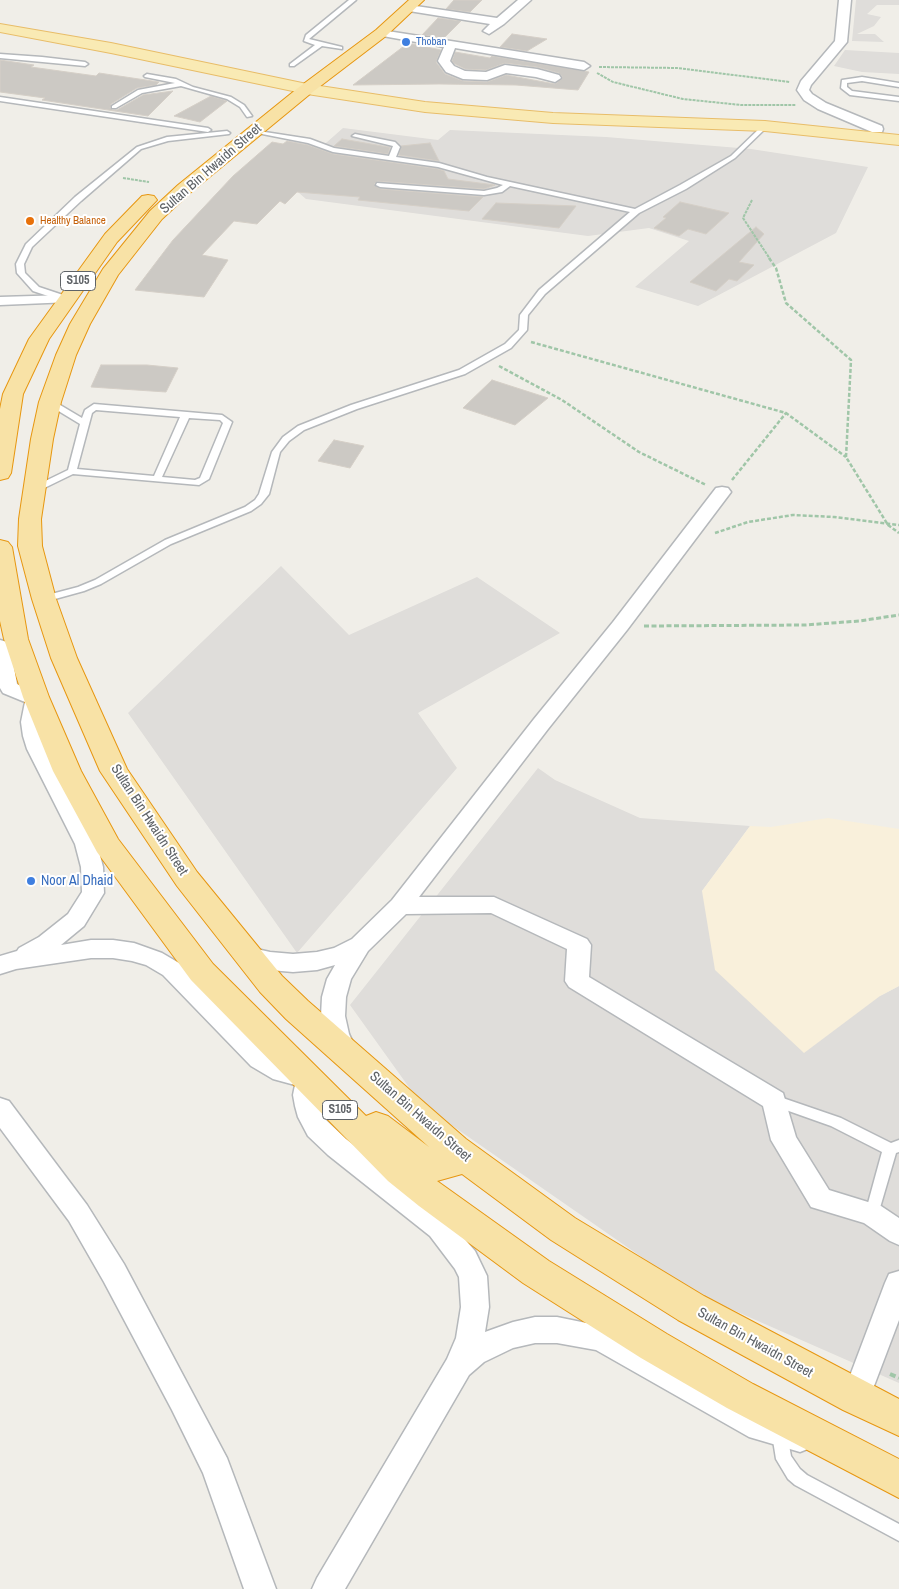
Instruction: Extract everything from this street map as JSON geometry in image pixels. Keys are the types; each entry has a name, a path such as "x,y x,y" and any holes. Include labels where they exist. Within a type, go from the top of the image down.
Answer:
{"highway":[{"name":"Sultan Bin Hwaidn Street","path":"408,3 381,33 303,84 251,124 156,215 110,273 80,324 66,355 50,402 33,490 30,519 30,546 44,599 64,658 114,771 187,879 271,984 297,1010 454,1149 571,1234 691,1308 856,1397 899,1418"},
{"name":"Sultan Bin Hwaidn Street","path":"303,84 340,48 408,3"},
{"name":"Sultan Bin Hwaidn Street","path":"0,472 13,394 39,339 66,299 110,238 137,209 227,133 251,124"},
{"path":"39,339 54,336 60,337 50,363 47,378 46,391 50,402"},
{"name":"S105","path":"0,547 6,591 16,639 36,697 67,771 107,845 202,972 400,1171 431,1196 536,1272 654,1346 821,1440 899,1479"},
{"path":"318,1089 360,1114 429,1164 438,1168 452,1163 456,1155 454,1149"}],"main road":[{"path":"0,22 66,33 303,84 483,105 767,119 899,132"},
{"path":"0,28 416,106 553,118 765,126 899,140"}],"street":[{"path":"470,48 525,0"},
{"path":"845,0 841,42 805,84 804,93 822,106 877,129"},
{"path":"408,3 500,22"},
{"path":"381,33 584,66"},
{"path":"450,45 444,61 450,69 463,76 487,76 505,69 537,73 555,78"},
{"path":"0,301 66,299"},
{"path":"346,1052 337,1034 333,1016 334,997 339,979 360,945 400,906 541,724 620,626 679,546 722,492"},
{"path":"0,646 7,683 10,688 25,696 36,697 31,722 33,736 37,749 86,844 92,868 93,893 76,920 48,943 8,963"},
{"path":"400,906 494,905 579,945 577,981 774,1100 784,1140 820,1200 872,1214 899,1234"},
{"path":"248,956 270,961 293,963 317,961 340,955 360,945"},
{"path":"8,963 91,949 113,949 134,952 154,959 171,969 260,1059 318,1089"},
{"path":"318,1089 306,1095 310,1118 317,1128 344,1153 439,1228 465,1260 473,1276 475,1307 470,1338 458,1367 328,1589"},
{"path":"0,1108 78,1213 114,1273 216,1468 260,1589"},
{"path":"856,1397 899,1283"},
{"path":"458,1367 474,1353 493,1342 513,1335 535,1330 579,1333 601,1339 621,1349 759,1427 780,1434 821,1440"}],"lane":[{"path":"340,48 306,40 308,36 352,0"},
{"path":"292,65 321,44"},
{"path":"0,56 85,64"},
{"path":"147,76 174,80 180,84 232,100 244,108 251,124 310,141 333,150 439,165 509,184 636,210"},
{"path":"899,85 862,80 844,81 844,88 850,93 899,99"},
{"path":"114,107 140,91 180,84"},
{"path":"0,99 227,133"},
{"path":"44,599 81,589 98,582 168,542 248,509 258,502 264,494 276,452 286,439 301,428 354,407 462,372 508,346 523,330 524,315 542,292 636,210 683,187 733,157 765,126"},
{"path":"66,299 49,294 31,285 21,273 20,264 29,246 78,199 133,152 156,141 178,137 227,133"},
{"path":"355,136 396,144 397,147 392,158"},
{"path":"380,184 484,193 499,190 509,184"},
{"path":"50,402 85,423"},
{"path":"33,490 72,471 196,482 204,479 228,422 222,418 94,407 88,412 72,471"},
{"path":"157,479 186,414"},
{"path":"774,1100 836,1122 894,1148 872,1214"},
{"path":"780,1434 784,1459 794,1474 801,1480 899,1533"}],"path":[{"path":"584,66 622,69 676,68 805,84"},
{"path":"584,66 613,82 683,99 740,105 822,106"},
{"path":"107,175 165,185"},
{"path":"752,200 743,218 776,268 786,303 851,360 846,457"},
{"path":"516,338 786,413 846,457 888,525 899,533"},
{"path":"486,359 562,400 645,455 722,492 786,413"},
{"path":"679,546 748,522 793,515 834,517 899,525"},
{"path":"620,626 805,625 859,621 899,615"}],"shaded area":[{"path":"856,0 899,0 899,5 877,5 867,14 881,17 874,26 857,34 875,34 884,42 852,41"},
{"path":"845,50 899,53 899,74 862,72 834,66"},
{"path":"343,128 438,140 450,130 606,137 751,149 868,167 836,233 698,306 635,287 689,241 649,228 588,236 306,199 284,180"},
{"path":"281,566 349,635 477,577 560,633 418,713 457,768 297,953 128,713"},
{"path":"538,768 555,780 640,818 750,826 702,891 880,996 899,986 899,1383 692,1292 421,1104 350,1005"}],"sand":[{"path":"828,818 899,829 899,986 880,996 804,1053 715,970 702,891 750,826 771,827"}],"building":[{"path":"454,0 482,0 470,12 446,9"},
{"path":"438,18 461,21 444,38 422,35"},
{"path":"512,34 547,39 527,51 500,47"},
{"path":"408,43 441,50 436,62 445,74 463,81 487,82 506,75 555,84 563,78 559,73 537,67 505,63 486,70 465,69 452,61 455,52 490,58 492,56 589,72 578,90 516,85 353,85"},
{"path":"0,60 34,65 31,67 96,76 99,73 159,82 156,85 137,88 111,104 110,108 112,110 117,110 143,95 173,91 148,116 42,100 45,98 0,92"},
{"path":"211,96 227,101 200,122 174,116"},
{"path":"342,139 390,147 388,154 334,146"},
{"path":"287,141 308,145 333,154 438,169 444,171 448,179 495,185 484,189 377,181 374,184 380,189 483,197 469,211 358,200 360,197 297,192 285,204 280,201 257,224 234,221 202,255 228,260 204,297 135,290 173,240 233,176 272,142 283,144"},
{"path":"430,143 439,161 399,155 401,146"},
{"path":"680,202 729,213 706,234 688,229 679,236 654,228"},
{"path":"496,203 576,206 559,228 482,219"},
{"path":"756,227 764,234 739,262 754,265 737,281 729,279 716,291 690,282"},
{"path":"101,365 147,365 178,368 166,392 91,387"},
{"path":"492,380 548,398 515,425 463,408"},
{"path":"334,440 364,446 350,468 318,461"}],"place":[{"name":"Thoban","path":"406,42"},
{"name":"Healthy Balance","path":"30,221"},
{"name":"Noor Al Dhaid","path":"31,881"}]}
